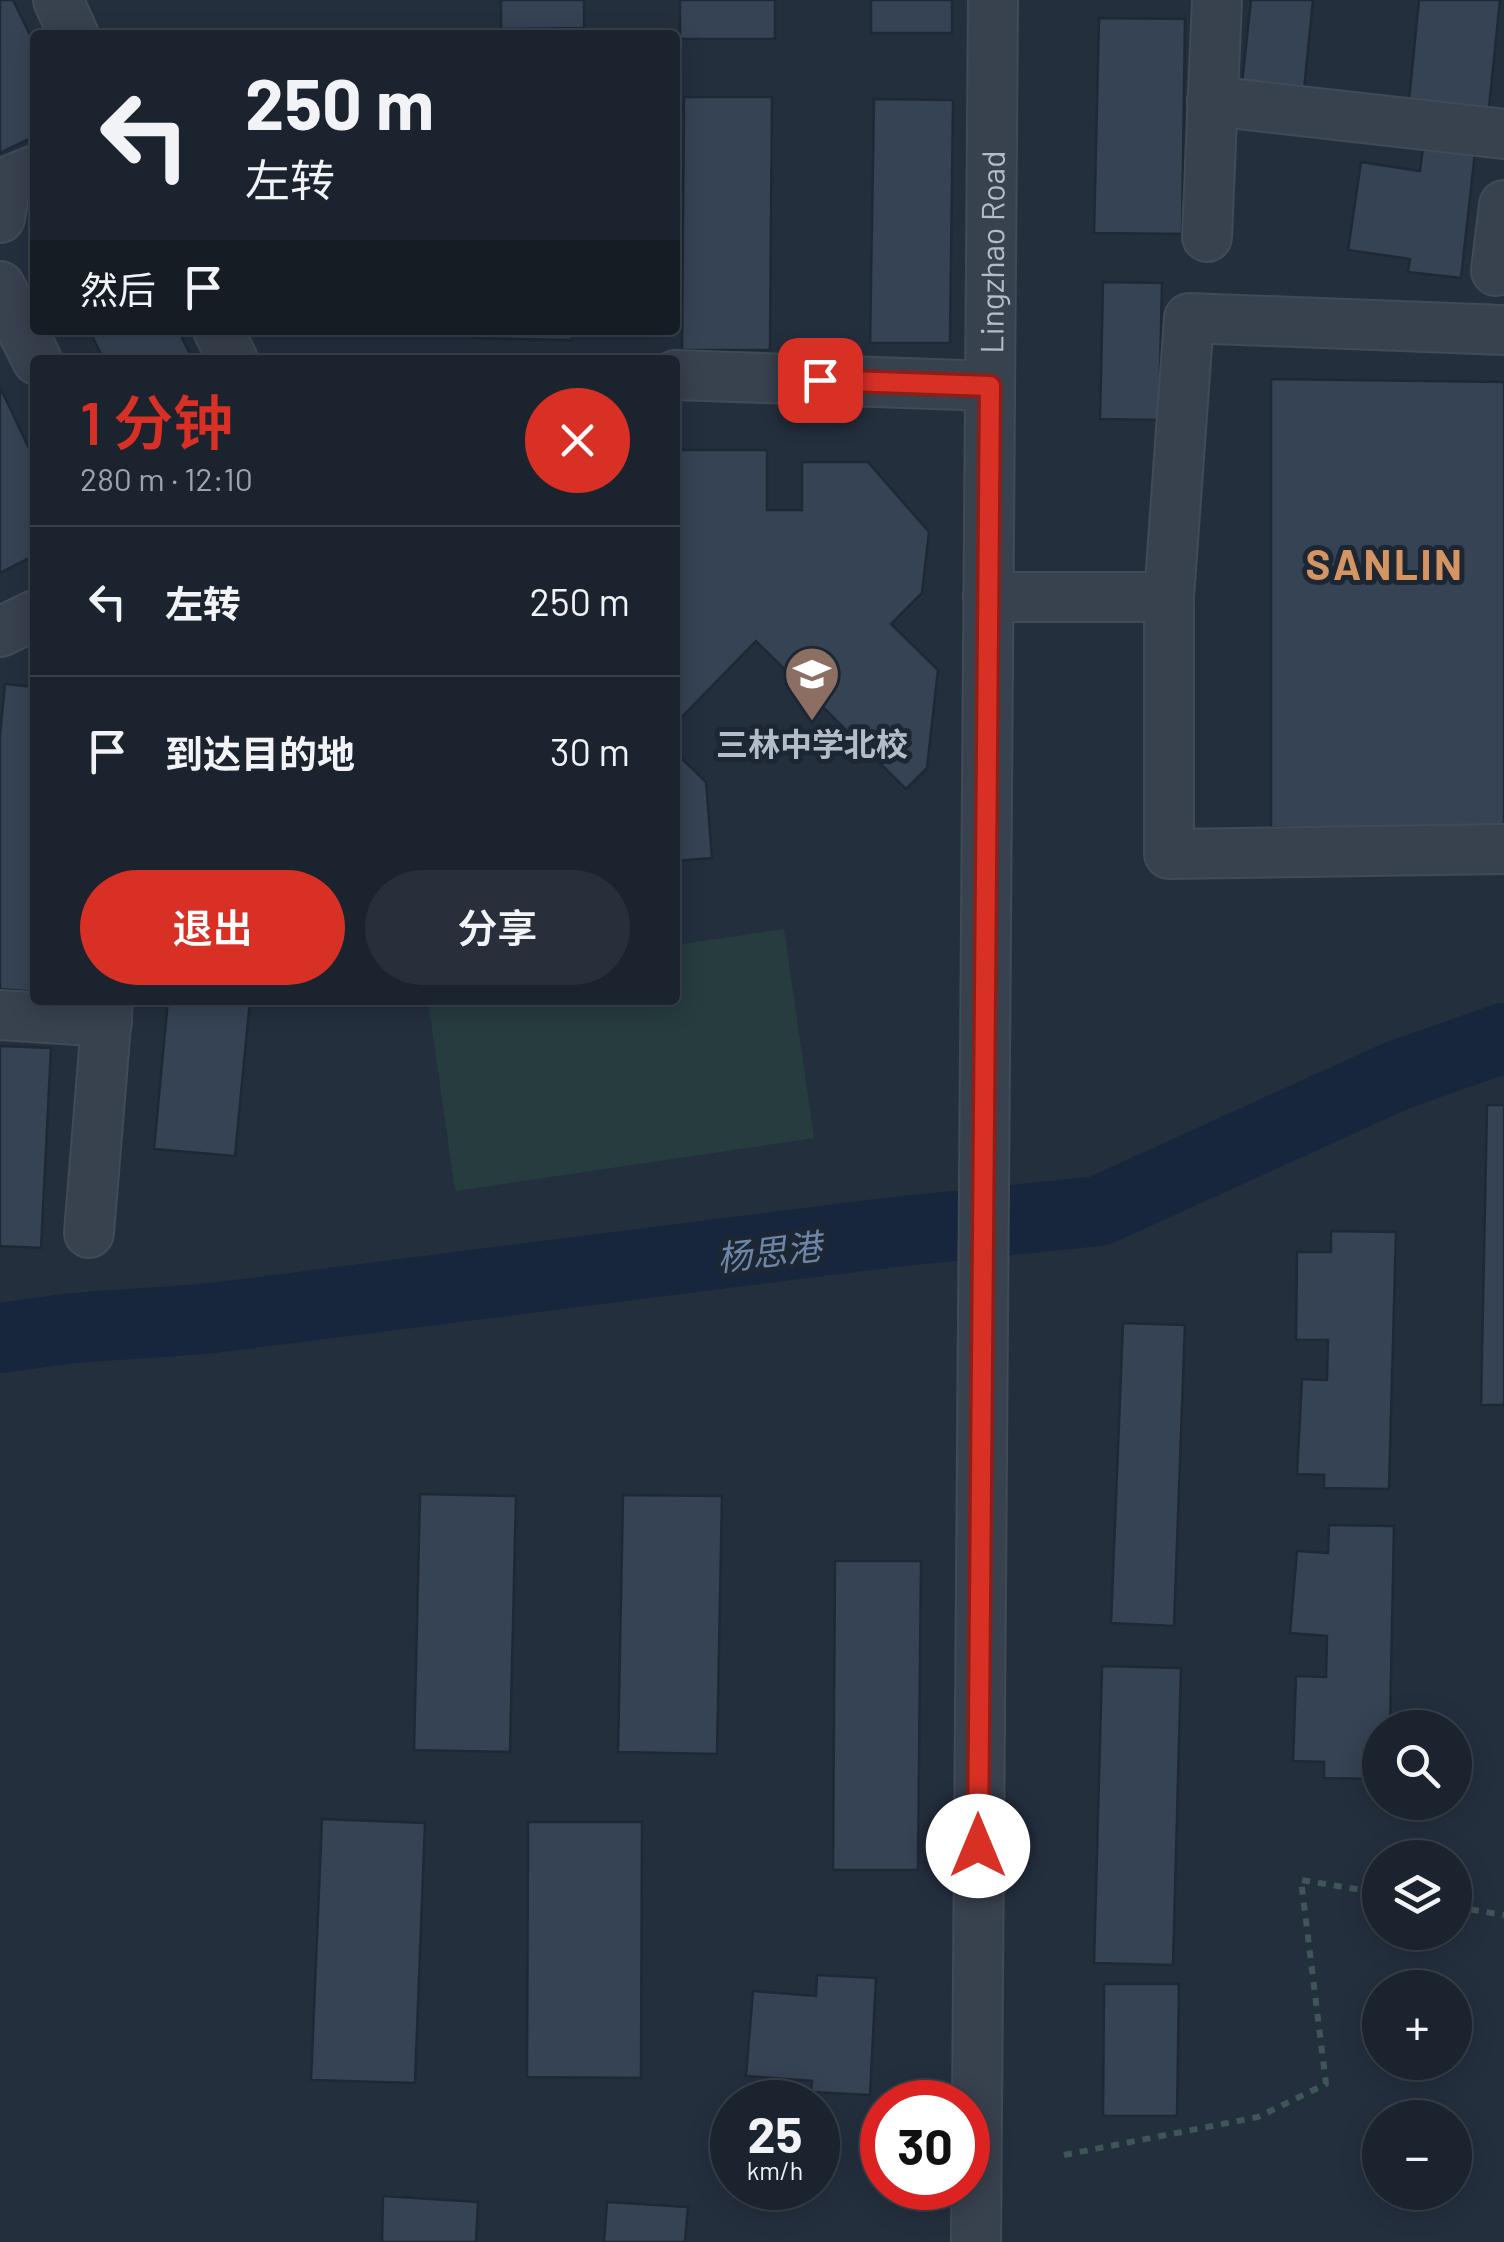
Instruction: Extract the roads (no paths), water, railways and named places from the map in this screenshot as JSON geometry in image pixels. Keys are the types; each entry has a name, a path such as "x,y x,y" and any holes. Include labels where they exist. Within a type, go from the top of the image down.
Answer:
{"street":[{"path":"58,0 72,30"},
{"name":"Lingzhao Road","path":"976,2242 993,0"},
{"path":"1207,236 1217,0"},
{"path":"1212,101 1504,134"},
{"path":"0,218 6,182 30,172"},
{"path":"1496,270 1504,204"},
{"path":"0,286 34,355"},
{"path":"1504,330 1189,318 1169,596 1169,854 1504,850"},
{"path":"680,375 990,386"},
{"path":"988,597 1169,596"},
{"path":"0,632 30,617"},
{"path":"0,1015 108,1011 90,1233"}],"waterway":[{"name":"杨思港","path":"0,1338 73,1328 204,1319 885,1233 1099,1211 1398,1075 1504,1038"}],"place":[{"name":"三林中学北校","path":"812,723"}],"district":[{"name":"SANLIN","path":"1385,563"}]}
